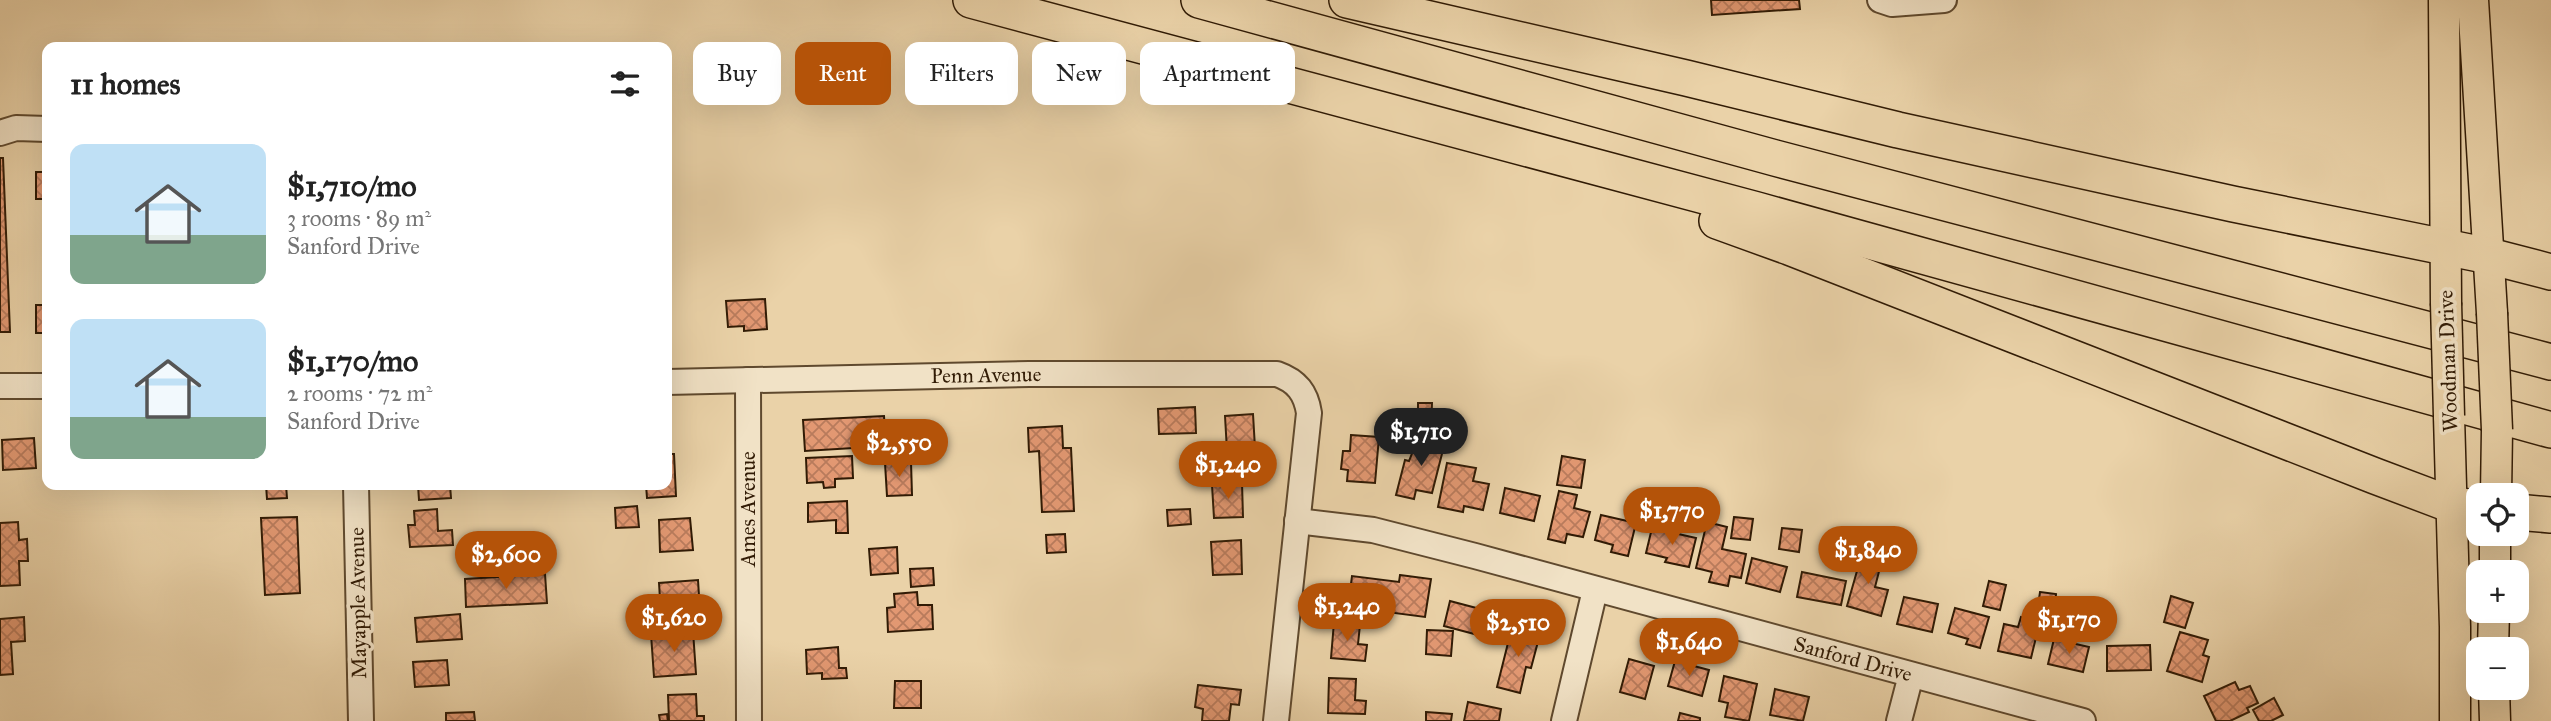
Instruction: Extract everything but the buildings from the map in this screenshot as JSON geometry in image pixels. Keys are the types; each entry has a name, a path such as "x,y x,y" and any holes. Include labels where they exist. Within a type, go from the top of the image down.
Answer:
{"highway":[{"path":"971,0 1784,217 2551,430"},
{"path":"1199,0 1775,158 2551,362"},
{"path":"1347,0 1898,130 2233,204 2489,256 2551,272"},
{"path":"1412,118 1789,247 2261,432 2465,506"},
{"path":"2529,513 2551,515"}],"main road":[{"name":"Woodman Drive","path":"2444,0 2449,416 2465,506 2454,584 2455,721"},
{"path":"2473,0 2492,313 2497,430 2496,483"},
{"path":"2494,700 2495,721"}],"street":[{"path":"1880,0 1892,4 1944,0"},
{"path":"0,133 16,128 42,129"},
{"name":"Penn Avenue","path":"672,382 1029,374 1278,374 1300,388 1307,401 1309,413 1297,521"},
{"name":"Ames Avenue","path":"748,380 749,721"},
{"path":"0,386 42,386"},
{"name":"Mayapple Avenue","path":"356,490 361,721"},
{"path":"1276,721 1297,521"},
{"name":"Sanford Drive","path":"1297,521 1373,530 2083,721"},
{"path":"1564,721 1595,590"},
{"path":"1899,721 1911,675"}]}
